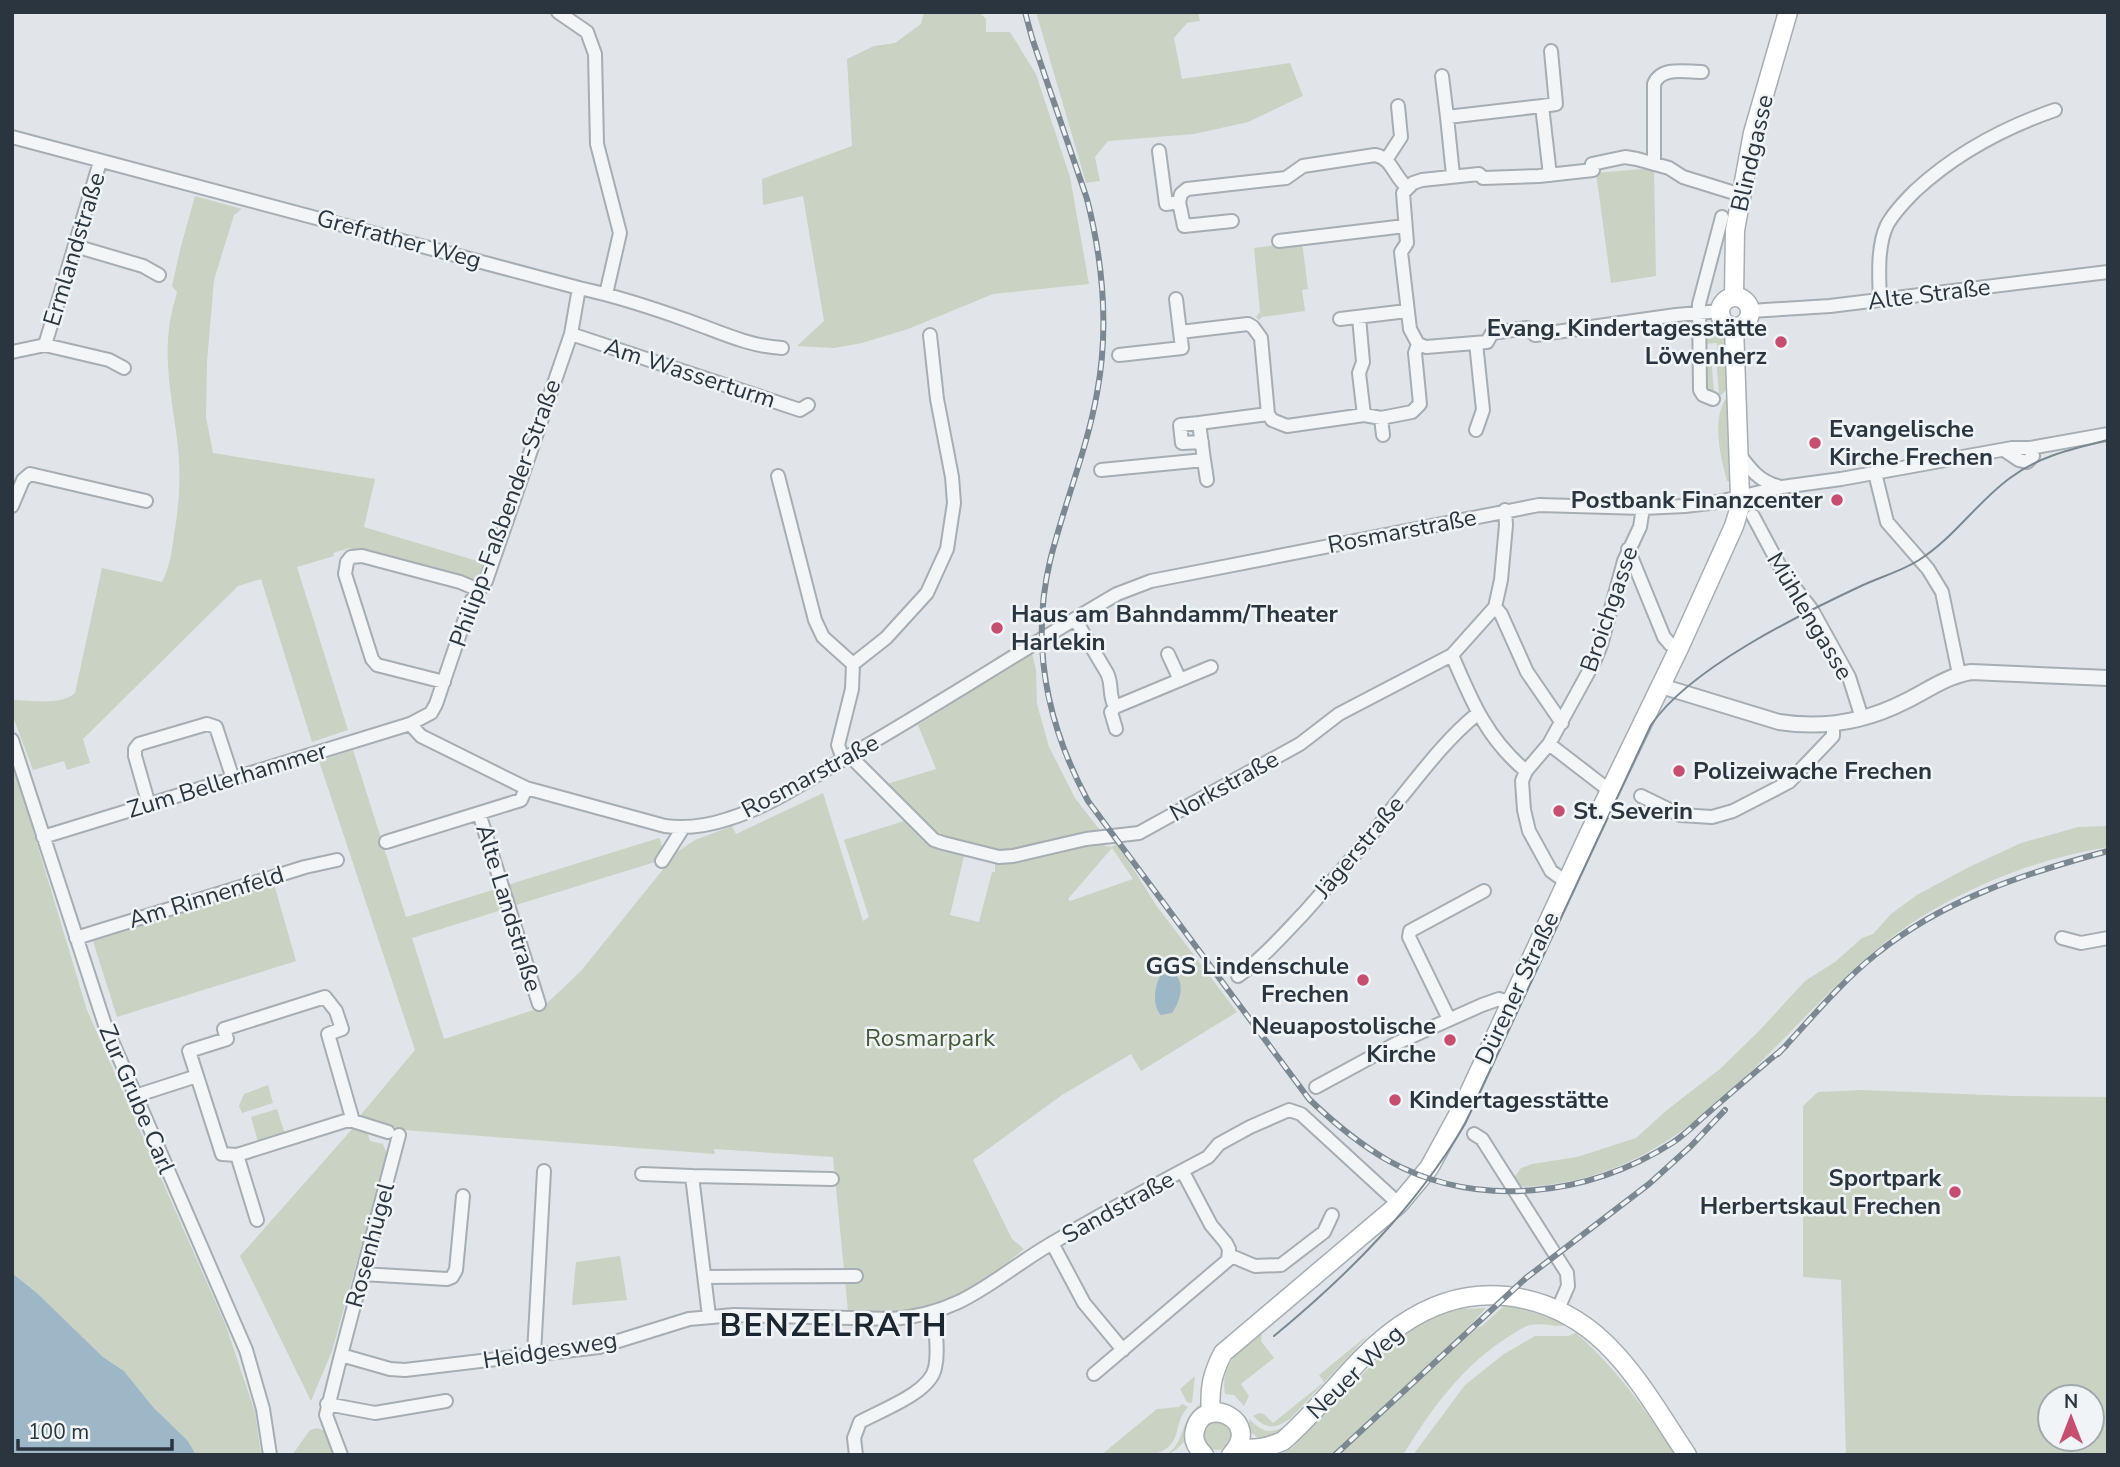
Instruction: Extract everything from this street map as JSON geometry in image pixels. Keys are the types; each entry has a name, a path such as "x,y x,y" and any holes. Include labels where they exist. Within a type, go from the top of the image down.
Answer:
{"main road":[{"name":"Blindgasse","path":"1734,297 1735,230 1741,195 1753,133 1788,12"},
{"path":"1734,297 1745,301 1750,311 1747,320 1734,327 1726,323 1720,311 1723,303 1734,297"},
{"path":"1734,327 1740,497"},
{"name":"Dürener Straße","path":"1211,1413 1209,1389 1223,1353 1399,1204 1429,1168 1453,1126 1566,882 1679,648 1734,526 1740,497"},
{"name":"Neuer Weg","path":"1234,1452 1268,1447 1283,1441 1378,1343 1400,1325 1444,1302 1465,1296 1489,1294 1527,1298 1558,1308 1577,1319 1613,1349 1637,1379 1687,1455"},
{"path":"1194,1452 1196,1426 1205,1415 1211,1413 1226,1414 1237,1423 1241,1436 1234,1452"}],"street":[{"path":"558,12 587,32 595,54 597,144 601,170 620,233 606,293"},
{"path":"1447,117 1556,104 1550,51"},
{"path":"1654,164 1656,78 1671,72 1702,72"},
{"path":"1442,76 1453,175"},
{"path":"1385,160 1401,137 1398,106"},
{"path":"1542,106 1550,175"},
{"path":"1880,300 1880,266 1887,224 1907,199 1946,165 1980,143 2002,130 2055,110"},
{"name":"Grefrather Weg","path":"12,137 606,293 747,344 782,348"},
{"path":"1159,151 1166,204 1180,202"},
{"path":"1232,221 1184,226 1181,194 1187,189 1286,178 1303,166 1375,156 1385,160 1395,177 1407,187"},
{"path":"1180,332 1243,325 1253,327 1261,338 1268,414 1272,420 1287,426 1364,415 1381,418 1412,412 1420,404 1415,353 1418,344 1410,329 1401,252 1407,243 1403,200 1407,187 1422,180 1453,175 1479,174 1483,178 1593,170 1592,164 1625,157 1669,168 1683,177 1741,195"},
{"name":"Ermlandstraße","path":"12,352 45,345 100,162"},
{"name":"Blindgasse","path":"1713,400 1703,395 1700,390 1699,304 1722,216"},
{"path":"1279,241 1405,226"},
{"path":"75,246 143,266 159,275"},
{"name":"Alte Straße","path":"1750,311 1830,306 2108,272"},
{"name":"Philipp-Faßbender-Straße","path":"410,724 431,713 471,601 486,582 571,334 579,288"},
{"path":"1119,355 1182,348 1176,299"},
{"path":"1340,319 1407,311"},
{"path":"1418,344 1431,347 1487,341 1492,333 1527,328 1535,335 1720,311"},
{"path":"1359,317 1363,362 1359,373 1364,415"},
{"name":"Am Wasserturm","path":"571,334 800,410 808,405"},
{"path":"853,664 886,638 928,593 947,549 954,503 953,490 937,399 930,335"},
{"path":"1476,342 1483,410 1476,430"},
{"path":"45,345 109,360 124,369"},
{"path":"1202,442 1182,443 1180,425 1268,414"},
{"path":"1381,418 1383,435"},
{"path":"1199,423 1207,480"},
{"name":"Rosmarstraße","path":"410,724 421,736 526,788 655,824 683,828 704,826 756,808 923,713 1117,594 1151,581 1505,510 1556,504 1643,508 1685,506 2004,450 2026,462 2033,456 2030,448 2108,434"},
{"path":"1739,453 1758,477 1782,487"},
{"path":"1101,470 1204,460"},
{"path":"1875,473 1887,522 1928,569 1942,592 1959,674"},
{"path":"12,517 13,506 23,480 30,474 146,501"},
{"path":"778,476 818,629 853,664 852,689 838,745 847,758"},
{"name":"Broichgasse","path":"1526,771 1549,744 1562,723 1601,645 1629,549 1640,527 1643,508"},
{"path":"1505,510 1501,580 1495,607 1501,614 1527,672 1562,723"},
{"name":"Mühlengasse","path":"1753,516 1784,575 1812,610 1849,677 1862,718"},
{"path":"1629,549 1667,641 1679,648"},
{"path":"444,682 377,664 372,659 345,574 347,562 351,557 362,556 460,582 479,590"},
{"name":"Norkstraße","path":"847,758 934,839 999,857 1145,830 1300,744 1339,714 1452,655 1495,607"},
{"path":"1075,619 1108,673 1111,681 1110,696 1115,707"},
{"path":"1168,654 1180,680"},
{"path":"1452,655 1477,713 1506,752 1526,771 1522,781 1522,793 1529,831 1550,871 1566,882"},
{"path":"1116,729 1111,712 1115,707 1211,667"},
{"path":"1661,686 1779,722 1832,724 1862,718 1904,702 1959,674 2108,678"},
{"name":"Jägerstraße","path":"1238,976 1279,941 1345,867 1427,763 1453,734 1477,713"},
{"path":"149,805 135,756 139,744 207,724 216,727 233,779"},
{"name":"Zum Bellerhammer","path":"43,837 410,724"},
{"path":"1641,796 1680,815 1712,817 1733,811 1789,782 1833,736 1832,724"},
{"name":"Zur Grube Carl","path":"12,740 105,1025 246,1350 263,1409 270,1455"},
{"path":"1549,744 1610,790"},
{"path":"386,842 521,800 526,788"},
{"name":"Alte Landstraße","path":"479,813 539,1004"},
{"path":"662,861 683,828"},
{"name":"Am Rinnenfeld","path":"76,938 305,867 337,860"},
{"path":"1449,1019 1409,937 1410,931 1484,891"},
{"path":"2062,938 2081,943 2108,938"},
{"path":"325,997 336,1011 342,1029 328,1034 353,1121 345,1121 237,1155 222,1154 189,1051 227,1039 224,1029 325,997"},
{"path":"1316,1087 1397,1043 1491,1001 1506,1000 1512,1003"},
{"path":"135,1096 197,1076"},
{"name":"Sandstraße","path":"934,1312 968,1298 1052,1243 1183,1172 1208,1157 1219,1144 1259,1123 1293,1110 1301,1114 1399,1204"},
{"name":"Rosenhügel","path":"341,1355 393,1133 353,1121"},
{"path":"1474,1133 1482,1139 1567,1273 1568,1286 1558,1308"},
{"path":"237,1155 257,1220"},
{"path":"534,1354 544,1171"},
{"name":"Sandstraße","path":"1183,1172 1211,1225 1226,1243 1229,1255"},
{"path":"642,1174 832,1179"},
{"path":"692,1176 709,1316"},
{"path":"362,1274 435,1279 452,1277 456,1270 463,1196"},
{"path":"1094,1374 1223,1266 1229,1255 1255,1266 1281,1265 1324,1232 1332,1215"},
{"name":"Sandstraße","path":"1052,1243 1084,1303 1123,1350"},
{"path":"705,1277 856,1276"},
{"path":"856,1455 856,1429 860,1422 921,1389 933,1375 936,1357 934,1312"},
{"name":"Heidgesweg","path":"341,1355 405,1370 599,1347 689,1319 709,1316 892,1319 917,1317 934,1312"},
{"path":"341,1355 327,1410 341,1455"},
{"path":"327,1410 375,1413 446,1401"}],"green space":[{"path":"924,12 979,12 986,19 986,32 1010,32 1036,74 1070,177 1089,284 993,294 908,329 862,343 834,348 797,346 824,321 803,196 763,205 762,179 852,146 847,59 874,46 895,43 921,24"},
{"path":"1036,12 1198,12 1200,21 1187,23 1174,38 1182,79 1290,63 1303,96 1248,122 1194,134 1108,141 1095,157 1100,181 1086,183"},
{"path":"1642,169 1654,171 1656,276 1611,283 1596,173"},
{"path":"195,196 242,209 234,215 214,280 207,362 206,417 213,453 375,479 364,527 494,566 488,584 349,548 333,553 334,556 297,567 348,730 312,742 261,579 238,586 83,739 90,763 67,770 64,761 33,770 12,714 12,700 54,701 75,693 102,568 162,582 169,565 179,492 178,448 169,374 170,320 177,292 172,286"},
{"path":"1302,242 1308,289 1302,290 1305,311 1262,317 1259,320 1256,317 1260,312 1254,248"},
{"path":"1711,321 1725,337 1726,351 1718,352 1717,343 1703,344 1704,322"},
{"path":"1703,347 1707,347 1708,354 1711,354 1714,394 1705,390"},
{"path":"1726,355 1727,389 1721,395 1716,356"},
{"path":"1730,393 1727,481 1718,424 1720,412"},
{"path":"1032,653 1036,670 1037,704 1049,747 1075,798 1102,833 1002,853 941,839 887,784 936,769 918,725"},
{"name":"Rosmarpark","path":"353,750 406,917 499,888 505,909 412,938 444,1039 543,1007 581,971 677,852 695,840 732,826 736,834 823,793 863,921 869,917 844,840 910,819 965,852 950,915 979,922 992,872 995,872 995,859 1102,839 1105,846 1112,847 1117,843 1156,905 1237,1012 1141,1071 1131,1054 1062,1095 973,1160 1012,1239 1024,1249 996,1271 967,1291 935,1305 898,1311 848,1311 833,1157 714,1149 715,1154 405,1130 359,1117 415,1050 319,761","holes":["1112,848 1133,879 1070,901 1068,899"]},
{"path":"12,760 87,1010 226,1326 255,1412 261,1455 196,1455 188,1441 153,1407 124,1371 103,1357 37,1293 12,1273"},
{"path":"2108,826 2108,847 2047,861 1986,883 1956,897 1901,930 1836,986 1718,1102 1676,1135 1630,1161 1578,1180 1520,1187 1514,1178 1521,1168 1532,1164 1577,1157 1636,1138 1720,1069 1805,981 1835,962 1862,938 1873,934 1891,914 1917,895 2021,843 2078,827"},
{"path":"659,838 661,851 655,862 513,906 507,885"},
{"path":"274,884 296,961 117,1017 93,941"},
{"path":"268,1085 273,1103 242,1113 239,1106 244,1094"},
{"name":"Sportpark Herbertskaul Frechen","path":"1862,1090 2108,1097 2108,1455 1846,1455 1841,1280 1803,1277 1803,1106 1818,1092"},
{"path":"277,1109 285,1134 258,1142 251,1117"},
{"path":"354,1127 367,1132 370,1141 383,1144 387,1154 332,1351 311,1401 240,1256"},
{"path":"620,1256 627,1300 572,1305 576,1262"},
{"path":"1505,1305 1550,1317 1567,1325 1530,1325 1487,1352 1446,1392 1403,1455 1276,1455 1291,1449 1388,1348 1410,1329 1435,1316 1462,1309 1486,1308 1463,1333 1482,1326"},
{"path":"1262,1332 1261,1341 1274,1358 1241,1384 1249,1396 1244,1406 1234,1395 1225,1394 1226,1374 1234,1358"},
{"path":"1576,1333 1605,1361 1630,1391 1675,1455 1413,1455 1465,1385 1504,1354 1535,1336 1568,1336"},
{"path":"1369,1334 1291,1418 1280,1424 1267,1426 1253,1416 1264,1414 1273,1423 1324,1382 1319,1375"},
{"path":"1195,1376 1192,1403 1187,1402 1180,1389"},
{"path":"1182,1404 1188,1407 1172,1443 1166,1449 1139,1456 1101,1455 1157,1409 1179,1407"},
{"path":"1200,1404 1189,1434 1173,1452 1166,1455 1177,1444 1188,1417"},
{"path":"1249,1419 1269,1431 1292,1425 1277,1435 1260,1439 1250,1432"},
{"path":"1217,1420 1228,1424 1232,1435 1228,1446 1217,1450 1206,1446 1202,1435 1206,1424"},
{"path":"317,1428 328,1432 337,1455 292,1455 310,1430"}],"water":[{"path":"1172,972 1181,986 1180,997 1172,1013 1161,1015 1155,1001 1157,985 1161,975"},
{"path":"12,1273 37,1293 103,1357 124,1371 153,1407 188,1441 196,1455 12,1455"}],"tram line":[{"path":"1274,1336 1328,1289 1379,1238 1425,1184 1465,1124 1651,725 1669,704 1692,683 1747,645 1808,612 1919,560 2021,470 2057,454 2108,440"}],"railway":[{"path":"1025,12 1087,199 1097,247 1102,296 1103,345 1097,393 1050,561 1042,624 1042,654 1053,714 1062,743 1088,801 1309,1099 1367,1148 1423,1176 1459,1186 1496,1191 1569,1185 1605,1175 1640,1161 1677,1140 1786,1046"},
{"path":"1778,1054 1862,966 1928,919 2016,879 2108,851"},
{"path":"1335,1455 1526,1278 1649,1184 1725,1110"}],"place":[{"name":"Evang. Kindertagesstätte Löwenherz","path":"1781,342"},
{"name":"Evangelische Kirche Frechen","path":"1815,443"},
{"name":"Postbank Finanzcenter","path":"1837,500"},
{"name":"Haus am Bahndamm/Theater Harlekin","path":"997,628"},
{"name":"Polizeiwache Frechen","path":"1679,771"},
{"name":"St. Severin","path":"1559,811"},
{"name":"GGS Lindenschule Frechen","path":"1363,980"},
{"name":"Neuapostolische Kirche","path":"1450,1040"},
{"name":"Kindertagesstätte","path":"1395,1100"},
{"name":"Sportpark Herbertskaul Frechen","path":"1955,1192"}],"district":[{"name":"BENZELRATH","path":"834,1325"}]}
